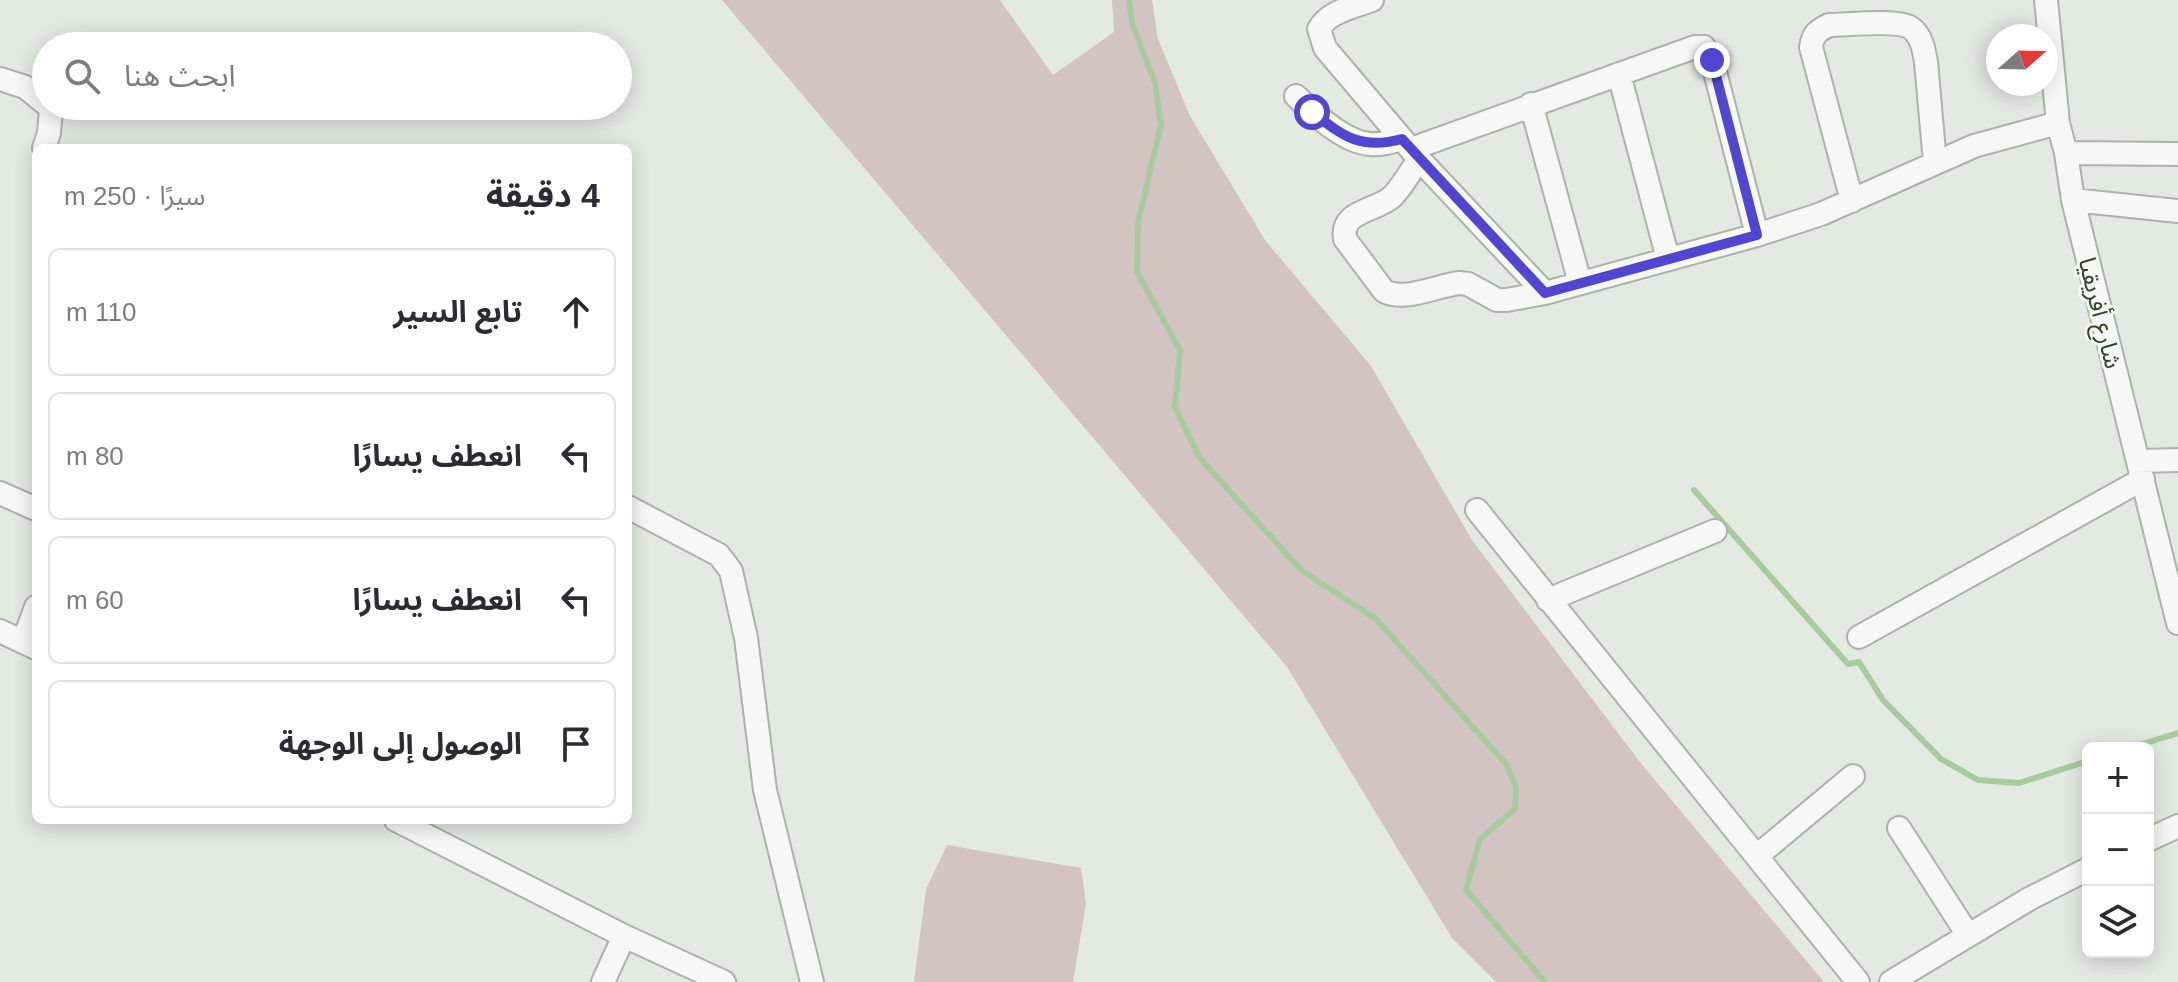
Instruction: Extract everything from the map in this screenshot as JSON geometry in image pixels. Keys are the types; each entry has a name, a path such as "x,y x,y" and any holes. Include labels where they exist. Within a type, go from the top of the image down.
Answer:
{"street":[{"path":"1372,0 1323,21 1319,29 1325,48 1412,152 1545,293"},
{"name":"شارع أفريقيا","path":"2046,0 2058,123 2073,200 2178,623"},
{"path":"1852,201 1811,47 1812,36 1829,25 1899,23 1912,28 1919,37 1926,62 1935,163"},
{"path":"1296,96 1323,121 1358,142 1383,144 1412,152 1531,104 1695,47 1704,47 1712,60 1757,235"},
{"path":"1619,74 1668,259"},
{"path":"0,79 25,87 32,93"},
{"path":"1531,104 1580,283"},
{"path":"45,144 50,120"},
{"path":"1412,152 1393,196 1349,220 1344,231 1345,239 1384,291 1392,295 1403,296 1459,283 1468,284 1497,300 1507,300 1545,293 1757,235 1821,214 1974,146 2058,123"},
{"path":"2066,153 2178,154"},
{"path":"2073,200 2178,211"},
{"path":"1859,637 2141,470 2178,460"},
{"path":"0,493 32,507"},
{"path":"632,509 719,555 731,571 746,638 765,790 812,982"},
{"path":"1477,510 1858,982"},
{"path":"1548,600 1715,531"},
{"path":"0,631 30,645"},
{"path":"1757,856 1853,776"},
{"path":"404,824 624,936 724,982"},
{"path":"2154,837 2178,826"},
{"path":"1899,828 1968,935"},
{"path":"1891,982 2029,899 2082,872"},
{"path":"603,982 624,936"}],"shaded area":[{"path":"722,0 1000,0 1053,75 1114,32 1112,0 1152,0 1158,39 1190,116 1265,240 1371,366 1472,540 1639,761 1824,982 1496,982 1452,938 1287,667"},
{"path":"947,845 1081,868 1086,903 1073,982 914,982 926,889"}],"waterway":[{"path":"1129,0 1132,23 1155,83 1161,125 1138,222 1137,272 1180,350 1175,407 1199,457 1301,570 1376,619 1506,764 1516,787 1515,809 1480,839 1466,890 1545,982"},
{"path":"1694,490 1848,664 1859,662 1883,700 1941,759 1978,780 2019,783 2082,763"},
{"path":"2149,742 2178,733"}],"route":[{"path":"1312,112 1358,142 1383,144 1402,139 1545,293 1757,235 1712,60"}]}
